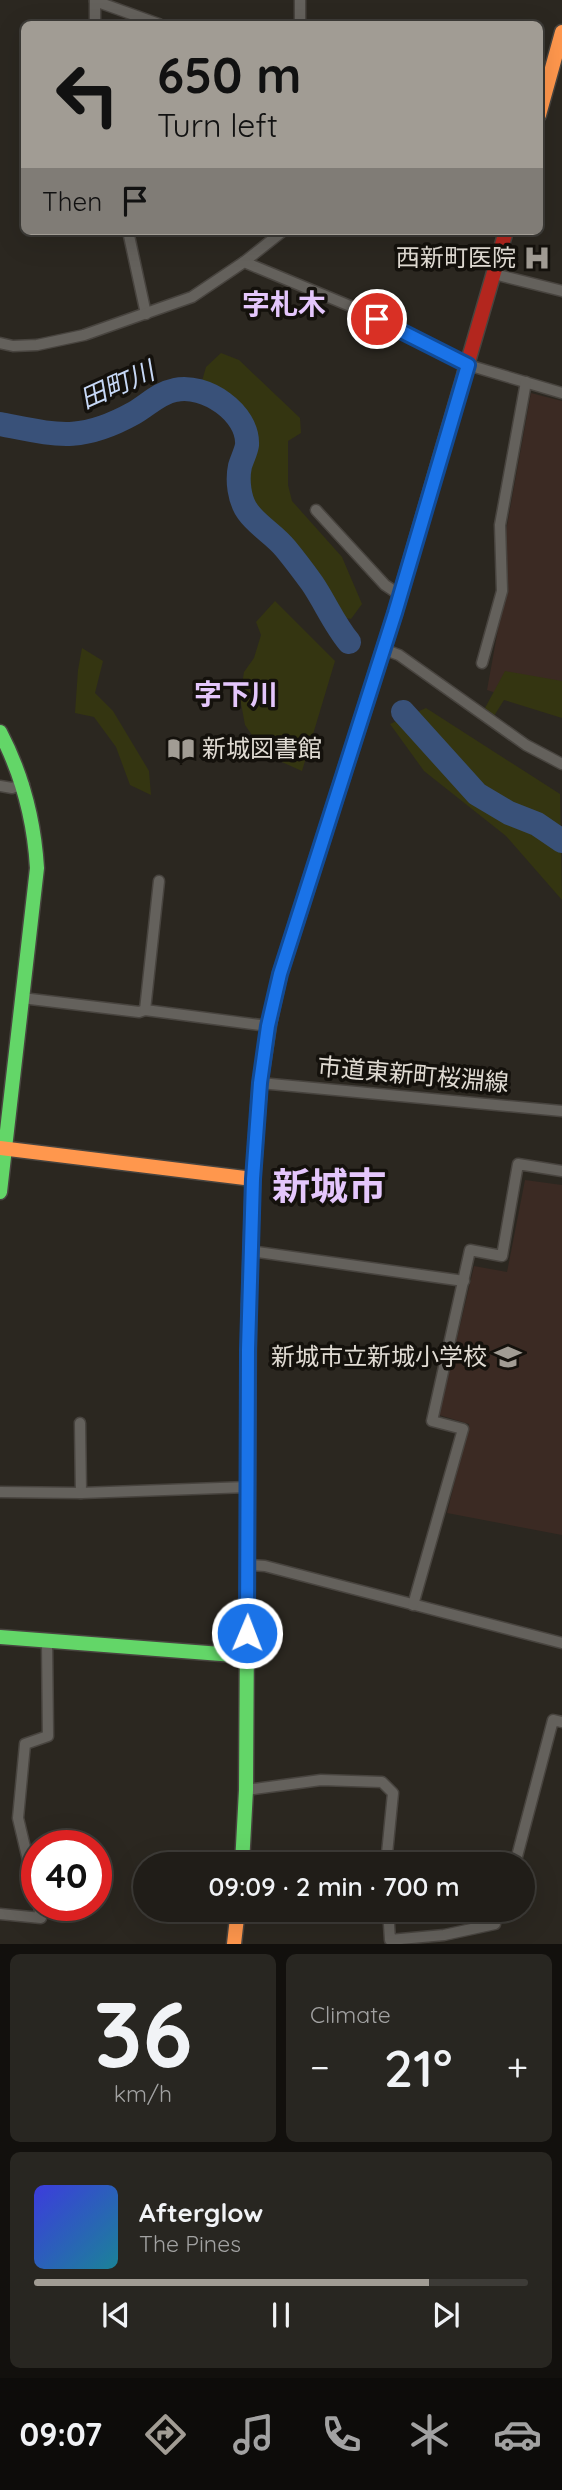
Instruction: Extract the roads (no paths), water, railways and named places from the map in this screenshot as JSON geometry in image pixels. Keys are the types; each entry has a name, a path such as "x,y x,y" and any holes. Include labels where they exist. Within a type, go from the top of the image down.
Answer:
{"street":[{"path":"300,0 300,21"},
{"path":"94,21 95,1 151,21"},
{"path":"543,91 562,32"},
{"path":"129,235 146,314"},
{"path":"0,343 13,346 37,345 84,335 192,297 278,235"},
{"path":"243,1852 246,1790 250,1251 260,1083 268,1026 280,974 400,595 505,235"},
{"path":"244,262 355,308 468,365 562,393"},
{"path":"494,274 562,290"},
{"path":"482,663 502,591 500,525 526,382"},
{"path":"316,510 384,585 400,595"},
{"path":"383,649 399,655 526,746 562,764"},
{"path":"0,732 24,784 34,823 37,868 23,998 2,1149 0,1192"},
{"path":"0,786 12,788 24,784"},
{"path":"145,1010 159,881"},
{"path":"23,998 268,1026"},
{"name":"市道東新町桜淵線","path":"260,1083 562,1111"},
{"path":"2,1149 253,1179"},
{"path":"413,1605 463,1429 432,1421 470,1250 502,1256 517,1164 562,1171"},
{"path":"250,1251 464,1282"},
{"path":"80,1423 81,1493"},
{"path":"0,1492 81,1493 248,1487"},
{"path":"248,1564 265,1566 562,1643"},
{"path":"0,1637 247,1656"},
{"path":"21,1831 18,1818 25,1744 48,1736 47,1641"},
{"path":"518,1852 552,1720 562,1722"},
{"path":"246,1790 321,1780 382,1782 393,1793 387,1852"},
{"path":"0,1914 21,1916"},
{"path":"234,1944 237,1922"},
{"path":"389,1922 390,1940 443,1939 495,1922"}],"waterway":[{"name":"田町川","path":"0,424 53,433 83,433 115,423 159,396 175,390 199,391 223,403 241,422 246,433 247,445 239,477 245,507 296,562 349,642"},
{"name":"田町川","path":"403,712 477,794 509,813 537,824 562,841"}],"place":[{"name":"西新町医院","path":"537,258"},
{"name":"新城図書館","path":"181,749"},
{"name":"新城市立新城小学校","path":"508,1357"}],"district":[{"name":"字札木","path":"284,304"},
{"name":"字下川","path":"236,694"},
{"name":"新城市","path":"329,1187"}]}
